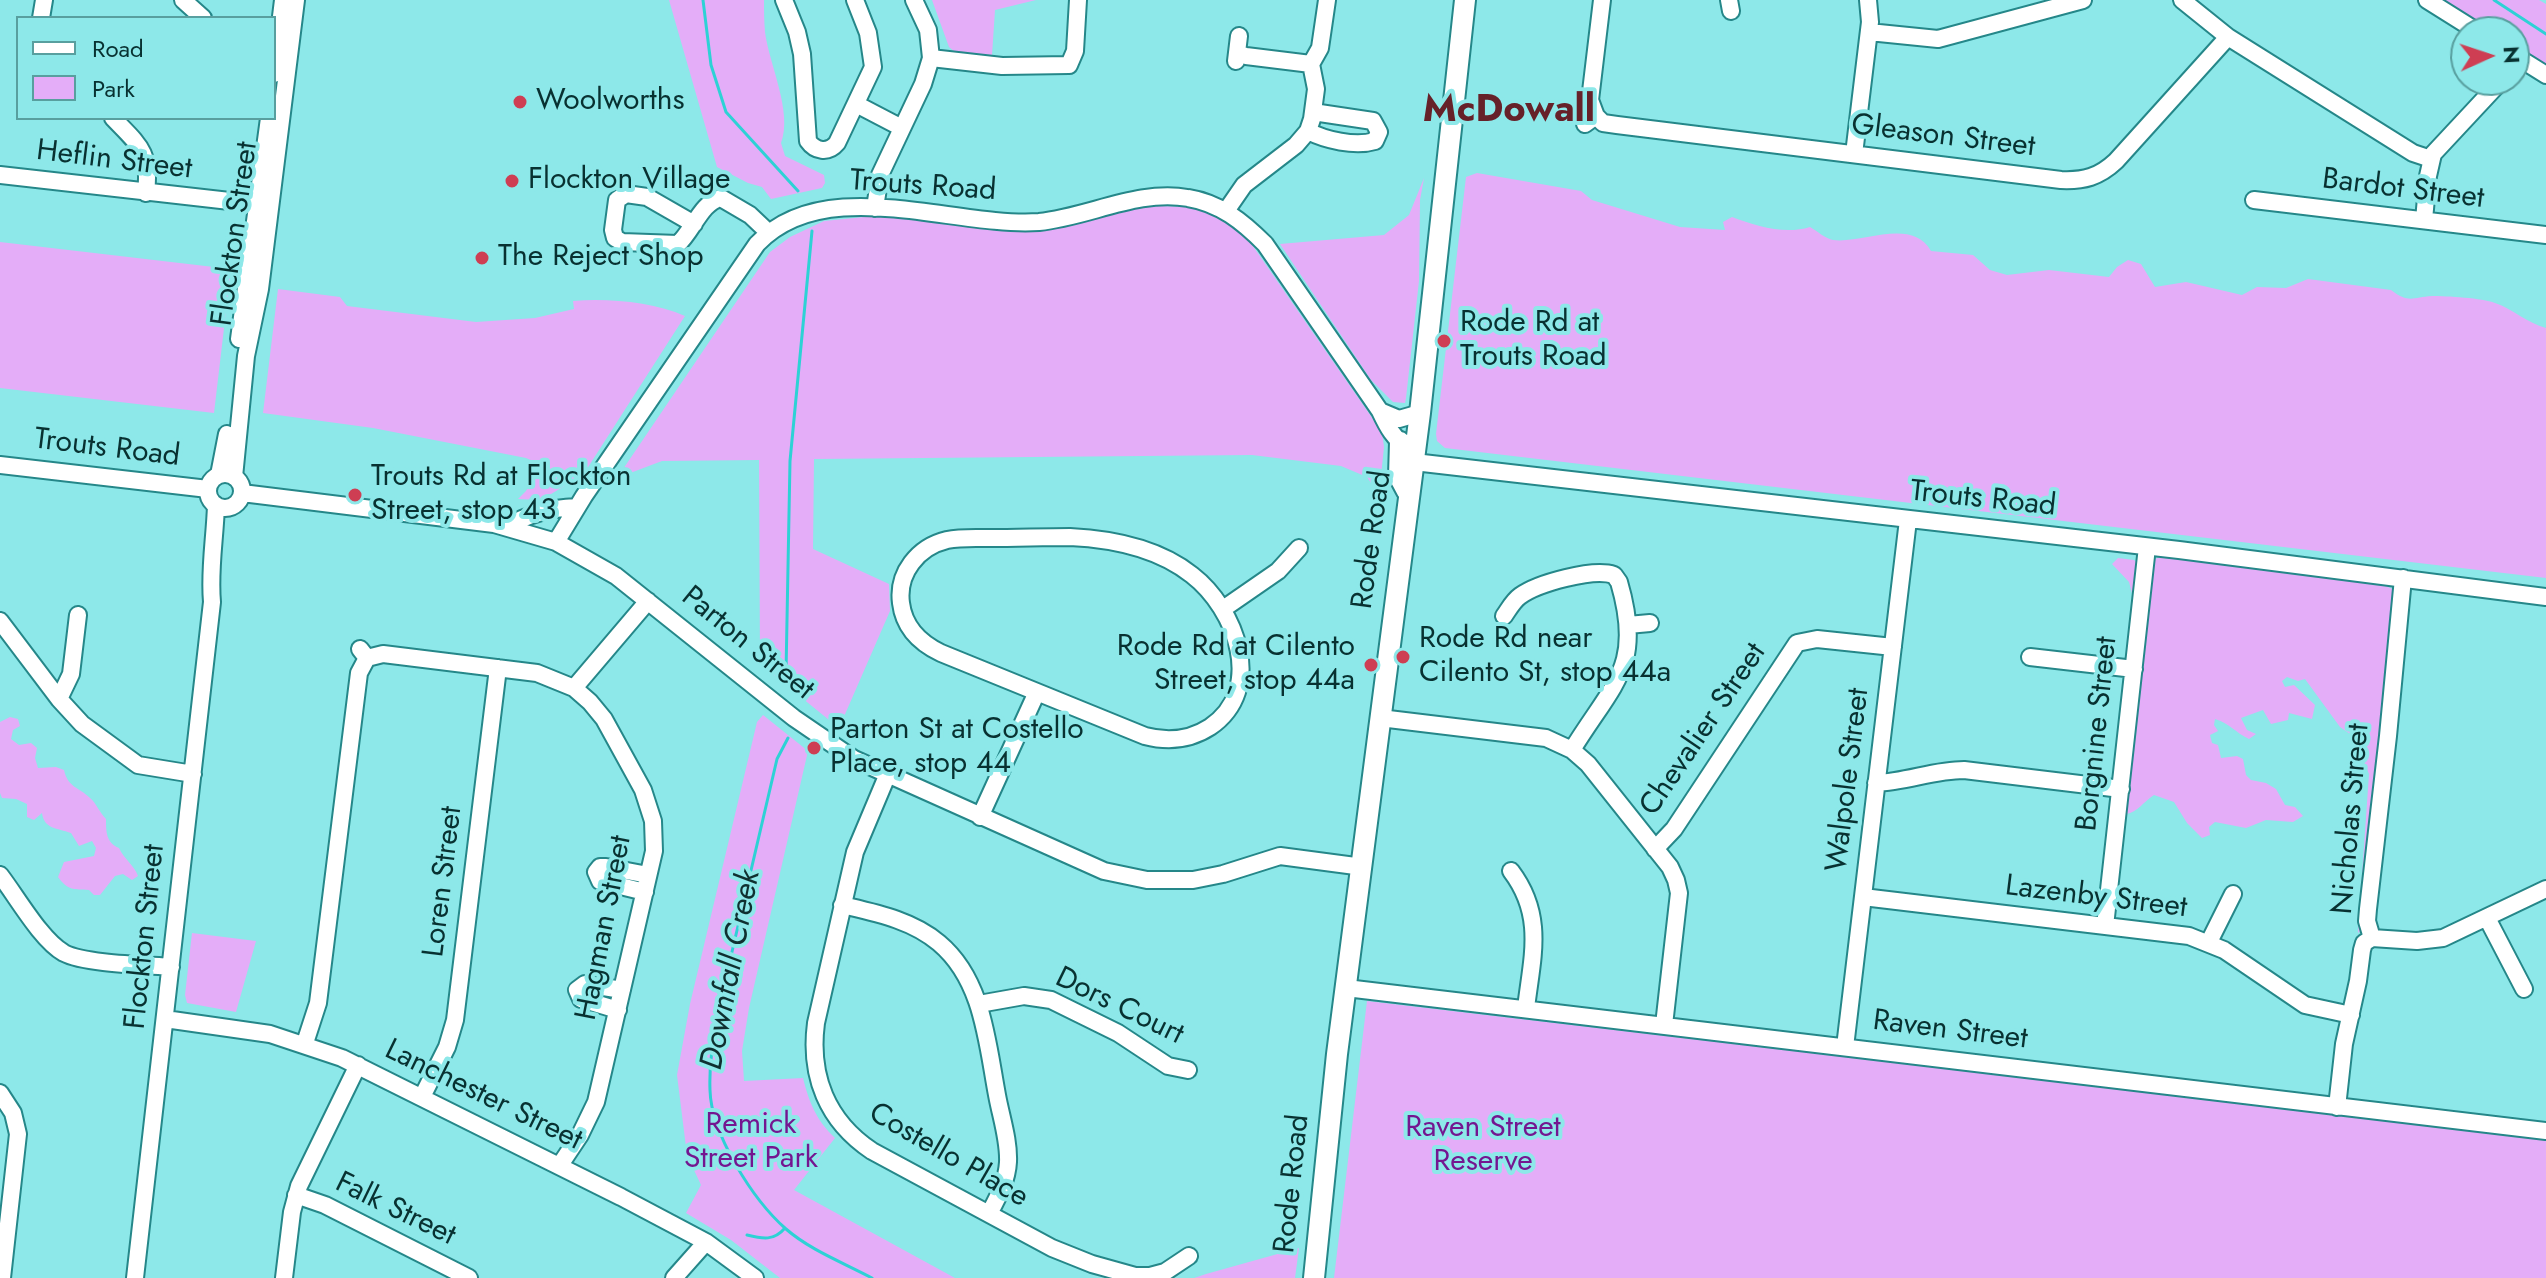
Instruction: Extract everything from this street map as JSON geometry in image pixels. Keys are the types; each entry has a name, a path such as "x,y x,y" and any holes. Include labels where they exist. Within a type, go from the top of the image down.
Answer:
{"main road":[{"name":"Rode Road","path":"1314,1278 1346,988 1409,495 1399,476 1410,451 1420,413 1465,0"}],"street":[{"path":"183,0 201,16"},
{"path":"276,32 283,0"},
{"name":"Flockton Street","path":"220,480 296,0"},
{"path":"784,0 800,42 807,136 811,145 822,150 834,147 871,73 873,63 866,24 855,0"},
{"path":"875,208 880,175 923,84 931,58 928,30 914,0"},
{"path":"931,58 1002,66 1069,65 1075,51 1078,0"},
{"path":"1226,211 1244,185 1296,145 1308,131 1316,84 1311,64 1320,48 1327,0"},
{"name":"Gleason Street","path":"1602,0 1590,120 2061,180 2090,178 2116,161 2228,37"},
{"path":"1854,154 1869,32 1868,0"},
{"path":"1869,32 1938,39 2083,0"},
{"path":"2182,0 2228,37 2413,153 2431,159"},
{"path":"2427,0 2452,16"},
{"path":"1237,50 1246,56 1311,64"},
{"path":"2424,220 2431,159 2443,141 2487,96"},
{"path":"856,104 902,128"},
{"path":"1308,131 1325,138 1365,143 1375,141 1379,132 1373,121 1313,112"},
{"path":"115,120 146,156 146,193"},
{"name":"Flockton Street","path":"264,205 269,120"},
{"name":"Heflin Street","path":"0,175 264,205"},
{"path":"694,224 647,197 626,194 617,200 613,233 622,242 675,245 680,243 694,224 710,202 721,198 750,215 769,233"},
{"name":"Trouts Road","path":"556,542 751,252 769,233 815,211 875,208 1029,222 1165,196 1202,201 1226,211 1265,244 1380,411 1386,425 1410,451 1908,520 2546,597"},
{"name":"Bardot Street","path":"2254,200 2546,235"},
{"path":"1380,411 1399,419 1420,413"},
{"name":"Trouts Road","path":"0,465 220,480"},
{"path":"220,480 240,484 242,493 239,501 224,506 209,498 220,480"},
{"path":"242,493 508,527 556,542"},
{"name":"Flockton Street","path":"135,1278 212,602 221,577 224,506"},
{"path":"508,527 527,517 557,508 577,507"},
{"name":"Walpole Street","path":"1845,1047 1908,520"},
{"path":"1070,537 1102,540 1146,551 1179,566 1203,584 1223,609 1236,639 1241,678 1228,709 1213,725 1194,736 1174,740 1154,738 1037,692 941,653 914,634 903,615 900,598 902,581 919,555 937,544 957,538 1070,537"},
{"name":"Parton Street","path":"556,542 603,567 806,727 854,759 1090,866 1132,878 1162,881 1193,880 1223,874 1280,856 1363,867"},
{"name":"Borgnine Street","path":"2105,926 2147,547"},
{"path":"1223,609 1278,571 1299,548"},
{"path":"1504,616 1513,603 1529,591 1557,581 1605,573 1614,575 1619,582 1628,625 1629,647 1624,667 1572,750"},
{"name":"Nicholas Street","path":"2337,1107 2344,1044 2362,950 2364,943 2372,938 2367,917 2403,578"},
{"path":"574,688 648,601"},
{"path":"59,699 71,674 78,615"},
{"path":"0,621 59,699 82,724 132,762 152,769 193,774"},
{"path":"1628,625 1650,623"},
{"name":"Chevalier Street","path":"1655,849 1674,829 1797,643 1817,639 1893,647"},
{"name":"Hagman Street","path":"305,1043 318,1003 359,673 364,654 548,676 574,688 604,719 648,802 654,851 596,1102 580,1135 560,1165"},
{"path":"2030,657 2134,669"},
{"name":"Loren Street","path":"422,1097 447,1047 455,1020 498,668"},
{"path":"980,817 1037,692"},
{"path":"1380,718 1556,741 1588,764 1673,872 1679,893 1664,1025"},
{"path":"1876,783 1964,770 2121,789"},
{"name":"Costello Place","path":"887,776 860,837 842,905 814,1040 815,1072 824,1097 838,1121 858,1142 1072,1257 1135,1276 1156,1275 1189,1256"},
{"path":"1511,871 1529,898 1534,917 1526,1008"},
{"path":"0,875 47,938 62,952 80,958 171,967"},
{"path":"2372,938 2431,940 2453,934 2546,889"},
{"path":"2209,942 2233,894"},
{"name":"Lazenby Street","path":"1863,897 2181,935 2209,942 2305,1005 2351,1015"},
{"path":"842,905 890,917 928,935 960,966 979,1004 1008,1156 1003,1188 989,1214"},
{"path":"2487,918 2524,989"},
{"path":"618,1010 581,999 577,990 585,984 622,990"},
{"name":"Raven Street","path":"1346,988 2546,1131"},
{"name":"Dors Court","path":"979,1004 1024,996 1051,1000 1118,1033 1168,1066 1188,1070"},
{"name":"Lanchester Street","path":"165,1019 260,1031 305,1043 358,1065 560,1165 706,1242 755,1278"},
{"path":"284,1278 296,1195 358,1065"},
{"path":"0,1093 13,1113 17,1127 6,1185 2,1278"},
{"name":"Falk Street","path":"296,1195 325,1205 469,1278"},
{"path":"674,1278 706,1242"}],"green space":[{"path":"669,0 764,0 767,45 784,117 781,143 785,156 824,175 822,188 771,199 762,187 717,167"},
{"path":"932,0 1036,0 995,10 992,55 955,52 949,47"},
{"path":"2440,0 2539,0 2546,4 2546,66 2530,56 2530,16 2466,16"},
{"path":"1477,173 1581,191 1592,200 1680,227 1725,230 1723,222 1732,217 1781,230 1810,227 1833,240 1886,234 1912,236 1923,241 1931,251 1973,255 1990,270 2007,275 2049,270 2109,277 2128,260 2141,264 2155,287 2186,282 2242,295 2257,287 2286,288 2308,279 2391,290 2407,298 2446,296 2495,303 2546,328 2546,578 1445,448 1437,441 1436,434 1466,177"},
{"path":"1424,178 1420,200 1419,281 1406,398 1405,403 1393,402 1371,380 1280,244 1384,235 1409,215"},
{"path":"1134,207 1194,207 1224,220 1248,239 1382,432 1384,447 1379,495 1367,477 1341,466 1252,455 814,459 813,549 889,584 890,611 839,728 760,664 759,460 662,461 617,478 770,252 790,237 824,221 874,216 1039,231"},
{"path":"0,242 231,269 214,413 0,388"},
{"path":"278,289 340,297 347,306 476,322 535,318 574,309 573,301 587,300 645,304 685,316 583,475 541,500 518,499 537,470 533,461 526,458 373,428 263,413"},
{"path":"2168,554 2374,581 2397,591 2361,930 2358,933 2369,774 2353,736 2340,727 2305,679 2298,681 2287,677 2282,681 2285,687 2294,685 2315,705 2312,719 2289,713 2288,720 2271,724 2263,710 2241,718 2247,730 2256,734 2249,739 2215,719 2214,725 2218,731 2210,735 2212,743 2218,745 2221,758 2237,756 2243,759 2246,775 2251,780 2276,789 2285,805 2295,807 2303,816 2293,822 2266,820 2246,828 2215,822 2209,827 2210,835 2202,838 2187,823 2174,802 2154,795 2126,814 2145,601 2133,597 2129,582 2112,564 2118,558 2134,560 2140,565"},
{"name":"Remick Street Park","path":"763,715 808,751 749,1008 742,1051 744,1081 803,1078 814,1110 835,1138 794,1190 955,1278 780,1278 731,1240 686,1213 701,1185 687,1155 677,1075 690,1004 757,722"},
{"path":"10,717 18,719 20,726 13,730 11,739 19,745 31,743 37,748 35,758 38,768 64,770 71,784 92,800 106,819 109,840 119,848 138,876 132,880 123,874 115,876 100,895 72,888 62,882 58,877 64,862 94,856 96,848 92,841 79,846 71,833 48,825 42,813 34,820 27,817 27,804 2,798 0,722"},
{"path":"192,933 256,941 236,1012 187,1003 185,995"},
{"name":"Raven Street Reserve","path":"1367,1001 2546,1139 2546,1278 1334,1278"},
{"path":"1299,1248 1295,1278 1194,1278 1206,1274"}],"waterway":[{"name":"Downfall Creek","path":"703,0 711,65 726,112 798,191"},
{"path":"2494,0 2546,34"},
{"name":"Downfall Creek","path":"786,673 790,461 812,231"},
{"name":"Downfall Creek","path":"788,738 777,759 717,1016 710,1071 712,1107 736,1165 773,1217 806,1243 872,1278"},
{"path":"747,1235 768,1238 785,1228"}],"place":[{"name":"Woolworths","path":"520,102"},
{"name":"Flockton Village","path":"512,181"},
{"name":"The Reject Shop","path":"482,258"},
{"name":"Rode Rd at Trouts Road","path":"1444,341"},
{"name":"Trouts Rd at Flockton Street, stop 43","path":"355,495"},
{"name":"Rode Rd near Cilento St, stop 44a","path":"1403,657"},
{"name":"Rode Rd at Cilento Street, stop 44a","path":"1371,665"},
{"name":"Parton St at Costello Place, stop 44","path":"814,748"}],"district":[{"name":"McDowall","path":"1509,112"}]}
